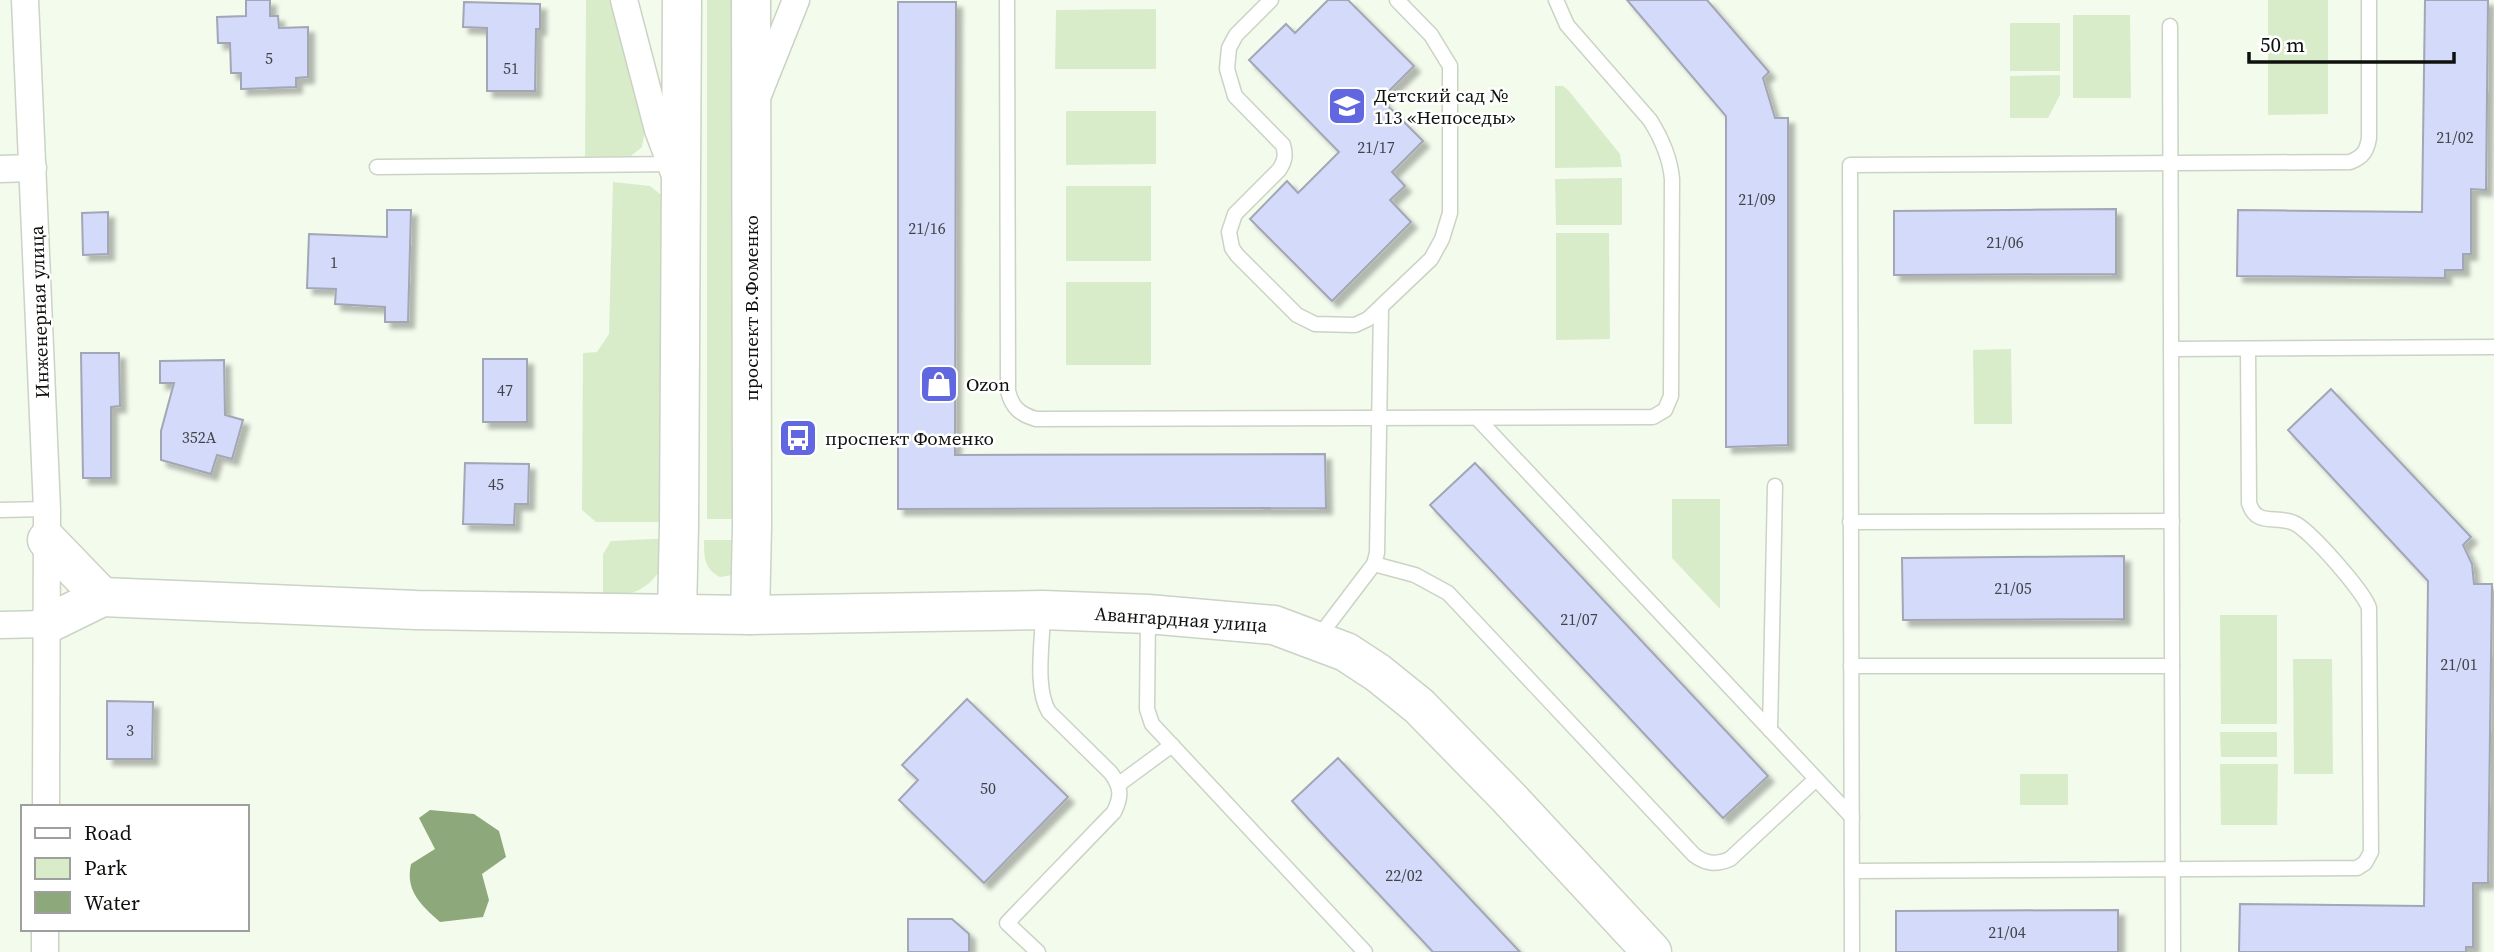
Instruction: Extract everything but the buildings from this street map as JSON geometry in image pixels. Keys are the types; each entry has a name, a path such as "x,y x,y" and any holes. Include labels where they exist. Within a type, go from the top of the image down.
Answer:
{"street":[{"name":"Инженерная улица","path":"25,0 47,525 46,805"},
{"path":"624,0 658,130 678,174"},
{"path":"677,613 678,174 682,0"},
{"name":"проспект В.Фоменко","path":"750,615 751,0"},
{"path":"750,113 796,0"},
{"path":"0,169 33,169"},
{"path":"0,625 47,624 102,597 47,525"},
{"name":"Авангардная улица","path":"102,597 416,610 750,615 1043,610 1148,614 1274,625 1346,652 1378,673 1419,706 1652,952"},
{"path":"45,931 45,952"}],"lane":[{"path":"1007,0 1008,391 1010,401 1023,415 1036,419 1653,417 1665,410 1671,396 1671,179 1666,150 1650,120 1567,26 1556,0"},
{"path":"1271,0 1236,35 1229,48 1227,69 1235,96 1277,138 1286,154 1279,170 1235,214 1229,232 1232,248 1237,255 1293,312 1308,321 1326,325 1355,325 1381,308 1431,259 1442,239 1450,213 1450,66 1431,35 1397,0"},
{"path":"1852,952 1850,165 2350,162 2363,155 2369,138 2368,0"},
{"path":"2170,26 2173,952"},
{"path":"377,167 678,174"},
{"path":"1317,640 1374,564 1379,542 1381,308"},
{"path":"2171,349 2494,347"},
{"path":"1852,871 2357,868 2365,863 2371,852 2370,608 2360,590 2302,527 2284,520 2266,520 2251,510 2248,349"},
{"path":"1477,418 1852,817"},
{"path":"1770,730 1775,486"},
{"path":"0,510 47,525"},
{"path":"1850,522 2172,521"},
{"path":"1374,564 1415,575 1448,593 1702,861 1719,863 1730,859 1816,779"},
{"path":"1038,952 1007,923 1114,812 1119,801 1119,784 1111,773 1045,705 1041,692 1043,610"},
{"path":"1148,614 1147,709 1152,724 1365,952"},
{"path":"1851,666 2172,666"},
{"path":"1119,784 1172,745"}],"green space":[{"path":"586,0 616,0 645,130 642,147 631,156 585,157"},
{"path":"707,0 742,0 742,519 707,519"},
{"path":"2268,0 2328,0 2328,114 2268,115"},
{"path":"1156,9 1156,69 1055,69 1056,10"},
{"path":"2073,15 2130,15 2131,98 2073,98"},
{"path":"2010,23 2060,23 2060,71 2010,71"},
{"path":"2060,75 2060,95 2048,118 2010,118 2010,76"},
{"path":"1555,86 1563,86 1568,90 1620,154 1622,167 1555,168"},
{"path":"1066,111 1156,111 1156,164 1066,165"},
{"path":"1622,178 1622,225 1556,225 1555,179"},
{"path":"613,182 650,186 665,198 672,522 596,522 582,510 583,353 597,352 609,334"},
{"path":"1066,186 1151,186 1151,261 1066,261"},
{"path":"1556,233 1609,233 1610,339 1556,340"},
{"path":"1066,282 1151,282 1151,365 1066,365"},
{"path":"2011,349 2012,424 1974,424 1973,350"},
{"path":"1672,499 1720,499 1720,609 1672,558"},
{"path":"674,538 663,564 650,582 631,593 603,597 603,554 611,541"},
{"path":"704,540 743,540 733,575 720,577 711,570 705,557"},
{"path":"2220,615 2277,615 2277,724 2221,724"},
{"path":"2293,659 2332,659 2333,774 2294,774"},
{"path":"2220,732 2277,732 2277,757 2221,757"},
{"path":"2220,764 2278,764 2277,825 2221,825"},
{"path":"2020,774 2068,774 2068,805 2020,805"}],"water":[{"path":"430,810 474,814 499,831 506,857 482,874 489,900 483,917 440,922 416,897 410,882 411,864 435,849 419,818"}],"place":[{"name":"Детский сад № 113 «Непоседы»","path":"1347,106"},
{"name":"Ozon","path":"939,384"},
{"name":"проспект Фоменко","path":"798,438"}]}
